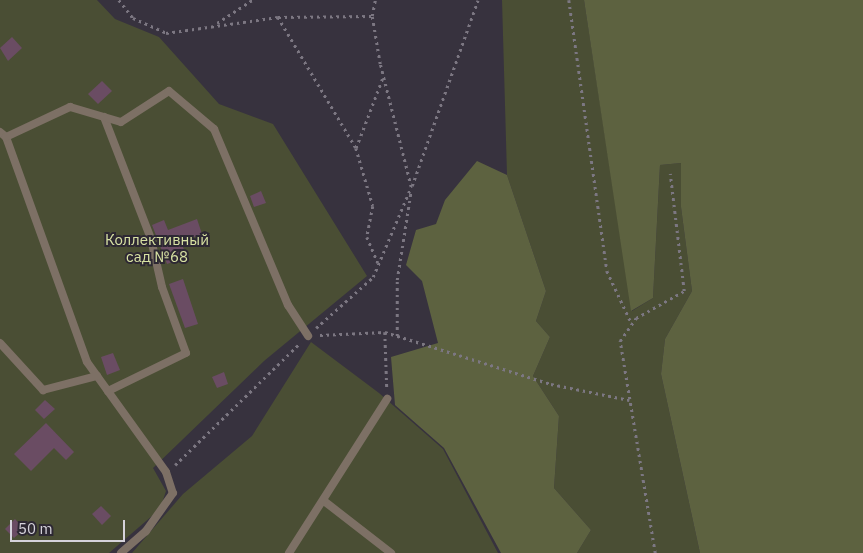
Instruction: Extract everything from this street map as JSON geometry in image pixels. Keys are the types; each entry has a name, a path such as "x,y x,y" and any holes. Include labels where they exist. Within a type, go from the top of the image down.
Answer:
{"lane":[{"path":"121,553 146,531 174,493 166,472 87,362 3,134 70,107 121,122 169,91 214,129 288,304 308,336"},
{"path":"104,117 151,239 162,287 186,353 108,391"},
{"path":"0,343 44,390 97,376"},
{"path":"289,553 324,501 386,399"},
{"path":"324,501 391,553"}],"path":[{"path":"119,0 133,18 166,33 216,24 278,17 372,16"},
{"path":"216,24 252,0"},
{"path":"375,0 372,16 383,77 412,187 397,280 397,336"},
{"path":"166,472 186,456 215,423 372,277 412,187 478,0"},
{"path":"569,0 607,271 631,322"},
{"path":"278,17 356,148 373,206 367,237 378,263"},
{"path":"356,148 383,77"},
{"path":"655,553 620,340 631,322 684,291 670,174"},
{"path":"308,336 385,332 551,384 630,400"},
{"path":"385,332 386,399"}],"green space":[{"name":"Коллективный сад №68","path":"0,0 97,0 115,19 159,37 219,104 273,124 367,276 264,361 153,468 166,491 160,509 109,553 0,553"},
{"path":"502,0 584,0 632,311 653,298 660,165 681,163 681,207 692,291 665,339 661,374 700,553 577,553 591,530 554,488 559,416 533,376 550,337 536,321 546,291 507,175"},
{"path":"584,0 863,0 863,553 700,553 661,374 665,339 692,291 681,207 681,163 660,165 653,298 631,311"},
{"path":"477,161 507,175 546,291 536,321 550,337 533,376 559,416 554,488 591,530 577,553 501,553 444,448 395,405 391,357 438,343 422,281 406,265 416,230 436,224 445,200"},
{"path":"311,342 379,393 443,449 498,553 132,553 183,494 252,436"}],"building":[{"path":"12,37 22,48 8,61 0,48"},
{"path":"102,81 112,91 98,104 88,94"},
{"path":"261,191 266,203 254,207 250,196"},
{"path":"197,219 202,234 181,242 187,257 167,264 152,225 164,220 168,230"},
{"path":"183,279 198,324 185,328 169,284"},
{"path":"113,353 120,370 107,375 101,357"},
{"path":"224,372 228,384 217,388 212,377"},
{"path":"45,400 55,409 44,419 35,410"},
{"path":"46,423 74,452 66,460 54,448 31,471 14,454"},
{"path":"101,506 111,516 102,525 92,514"},
{"path":"15,519 24,529 14,538 5,529"}]}
